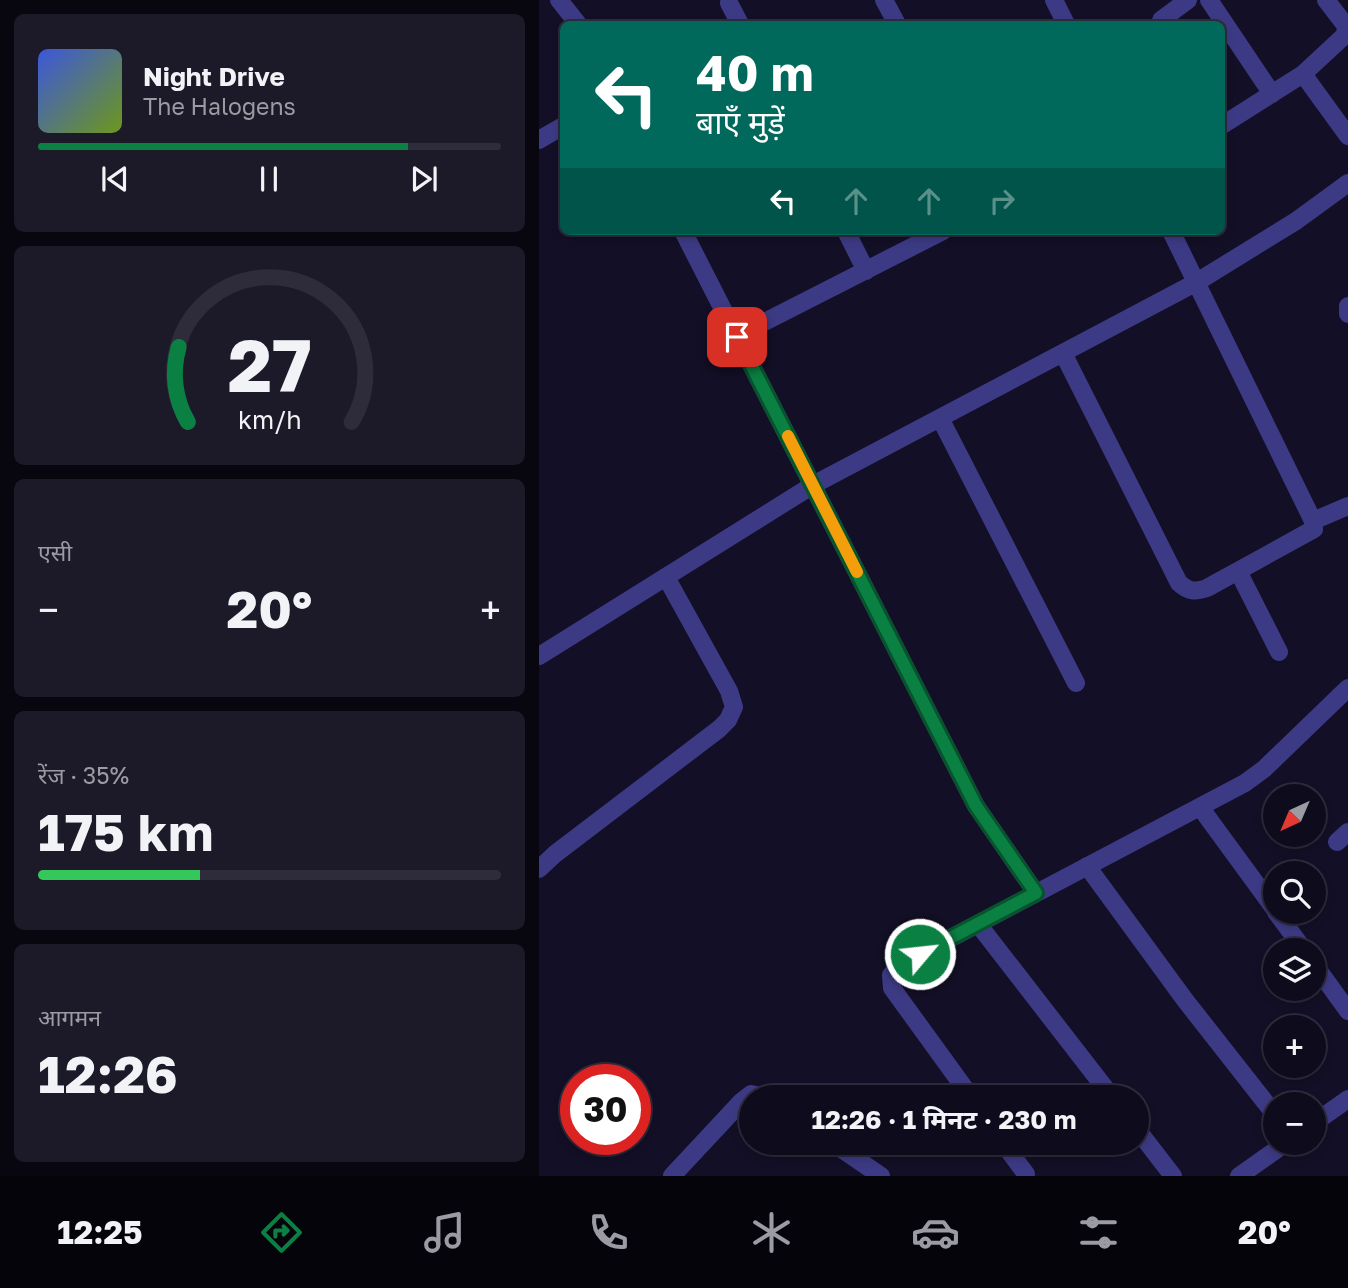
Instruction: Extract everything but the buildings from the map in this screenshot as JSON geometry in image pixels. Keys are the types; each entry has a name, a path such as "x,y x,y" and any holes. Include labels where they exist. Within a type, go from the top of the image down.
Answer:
{"street":[{"path":"559,0 576,21"},
{"path":"884,0 895,21"},
{"path":"1054,0 1064,21"},
{"path":"1161,20 1188,0"},
{"path":"1209,0 1223,21"},
{"path":"1225,123 1303,74 1345,35 1346,26 1326,0"},
{"path":"729,4 738,21"},
{"path":"1225,24 1272,94"},
{"path":"1303,74 1348,136"},
{"path":"539,140 560,129"},
{"path":"539,656 813,485 1197,282 1296,222 1348,184"},
{"path":"685,235 976,806 1036,893"},
{"path":"848,235 866,271"},
{"path":"737,337 935,235"},
{"path":"1063,353 1179,583 1187,590 1196,592 1314,529 1313,521 1173,235"},
{"path":"1348,306 1348,314"},
{"path":"940,418 1076,683"},
{"path":"1313,521 1348,506"},
{"path":"1238,571 1279,652"},
{"path":"539,869 719,729 728,720 734,707 729,691 666,577"},
{"path":"962,1085 892,988 891,975 900,965 1245,783 1264,769 1348,688"},
{"path":"1200,807 1263,893"},
{"path":"1087,866 1185,1000 1263,1099"},
{"path":"978,924 1103,1085"},
{"path":"1326,981 1348,1011"},
{"path":"1326,1114 1348,1098"},
{"path":"672,1176 739,1104"},
{"path":"1149,1145 1173,1176"},
{"path":"850,1155 881,1176"},
{"path":"1012,1155 1026,1174"},
{"path":"1239,1176 1269,1155"}],"slow traffic":[{"path":"788,436 857,572"}],"route":[{"path":"737,337 976,806 1036,893 920,954"}]}
